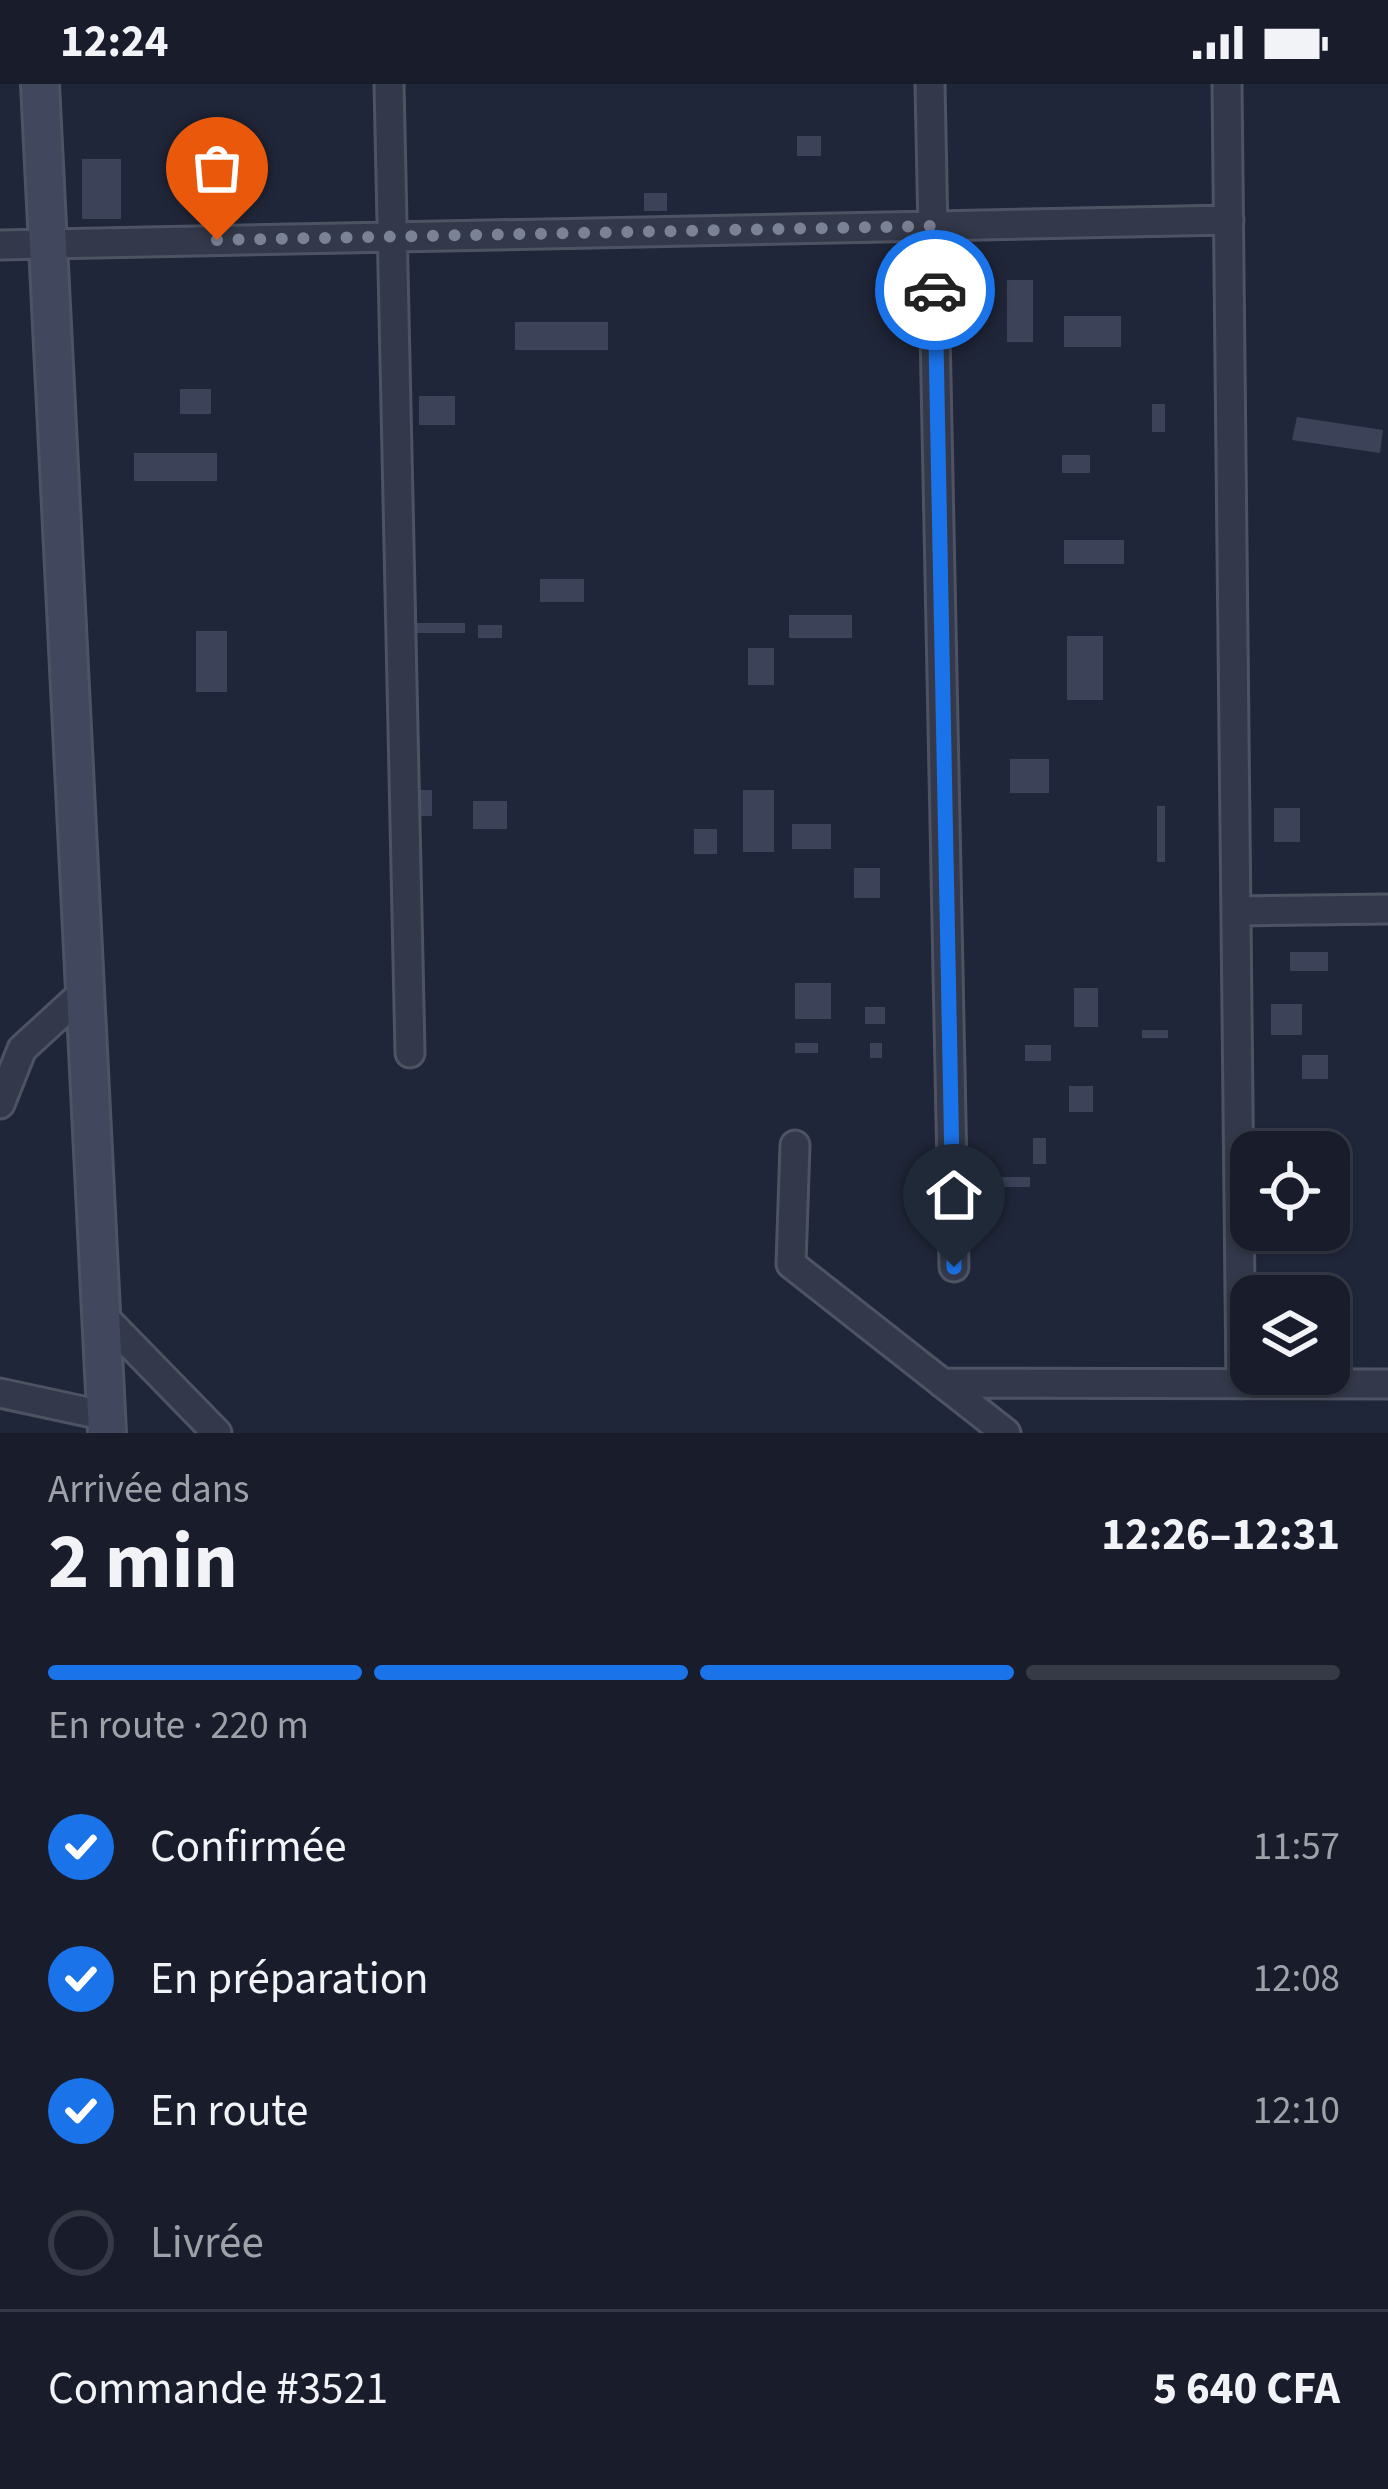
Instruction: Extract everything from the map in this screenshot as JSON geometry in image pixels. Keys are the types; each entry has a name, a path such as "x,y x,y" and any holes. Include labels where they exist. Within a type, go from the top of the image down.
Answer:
{"main road":[{"path":"40,84 106,1425"}],"street":[{"path":"389,84 388,237 410,1053"},
{"path":"930,84 954,1267"},
{"path":"1227,84 1240,1275"},
{"path":"0,244 1229,220"},
{"path":"1238,911 1388,909"},
{"path":"0,1104 22,1049 82,994"},
{"path":"796,1145 791,1264 1006,1433"},
{"path":"100,1313 188,1397 217,1433"},
{"path":"942,1383 1230,1384"},
{"path":"1350,1384 1388,1384"},
{"path":"0,1393 106,1425"}],"building":[{"path":"797,136 821,136 821,156 797,156"},
{"path":"82,159 121,159 121,219 82,219"},
{"path":"644,193 667,193 667,211 644,211"},
{"path":"1007,280 1033,280 1033,342 1007,342"},
{"path":"1064,316 1121,316 1121,347 1064,347"},
{"path":"515,322 608,322 608,350 515,350"},
{"path":"180,389 211,389 211,414 180,414"},
{"path":"419,396 455,396 455,425 419,425"},
{"path":"1152,404 1165,404 1165,432 1152,432"},
{"path":"1297,417 1383,430 1380,453 1292,440"},
{"path":"134,453 217,453 217,481 134,481"},
{"path":"1062,455 1090,455 1090,473 1062,473"},
{"path":"1064,540 1124,540 1124,564 1064,564"},
{"path":"540,579 584,579 584,602 540,602"},
{"path":"789,615 852,615 852,638 789,638"},
{"path":"411,623 465,623 465,633 411,633"},
{"path":"478,625 502,625 502,638 478,638"},
{"path":"196,631 227,631 227,692 196,692"},
{"path":"1067,636 1103,636 1103,700 1067,700"},
{"path":"748,648 774,648 774,685 748,685"},
{"path":"1010,759 1049,759 1049,793 1010,793"},
{"path":"401,790 432,790 432,816 401,816"},
{"path":"743,790 774,790 774,852 743,852"},
{"path":"473,801 507,801 507,829 473,829"},
{"path":"1157,806 1165,806 1165,862 1157,862"},
{"path":"1274,808 1300,808 1300,842 1274,842"},
{"path":"792,824 831,824 831,849 792,849"},
{"path":"694,829 717,829 717,854 694,854"},
{"path":"854,868 880,868 880,898 854,898"},
{"path":"1290,952 1328,952 1328,971 1290,971"},
{"path":"795,983 831,983 831,1019 795,1019"},
{"path":"1074,988 1098,988 1098,1027 1074,1027"},
{"path":"1271,1004 1302,1004 1302,1035 1271,1035"},
{"path":"865,1007 885,1007 885,1024 865,1024"},
{"path":"1142,1030 1168,1030 1168,1038 1142,1038"},
{"path":"795,1043 818,1043 818,1053 795,1053"},
{"path":"870,1043 882,1043 882,1058 870,1058"},
{"path":"1025,1045 1051,1045 1051,1061 1025,1061"},
{"path":"1302,1055 1328,1055 1328,1079 1302,1079"},
{"path":"1069,1086 1093,1086 1093,1112 1069,1112"},
{"path":"1033,1138 1046,1138 1046,1164 1033,1164"},
{"path":"994,1177 1030,1177 1030,1187 994,1187"}],"way so far":[{"path":"217,240 933,226 935,290"}],"route":[{"path":"935,290 954,1267"}]}
